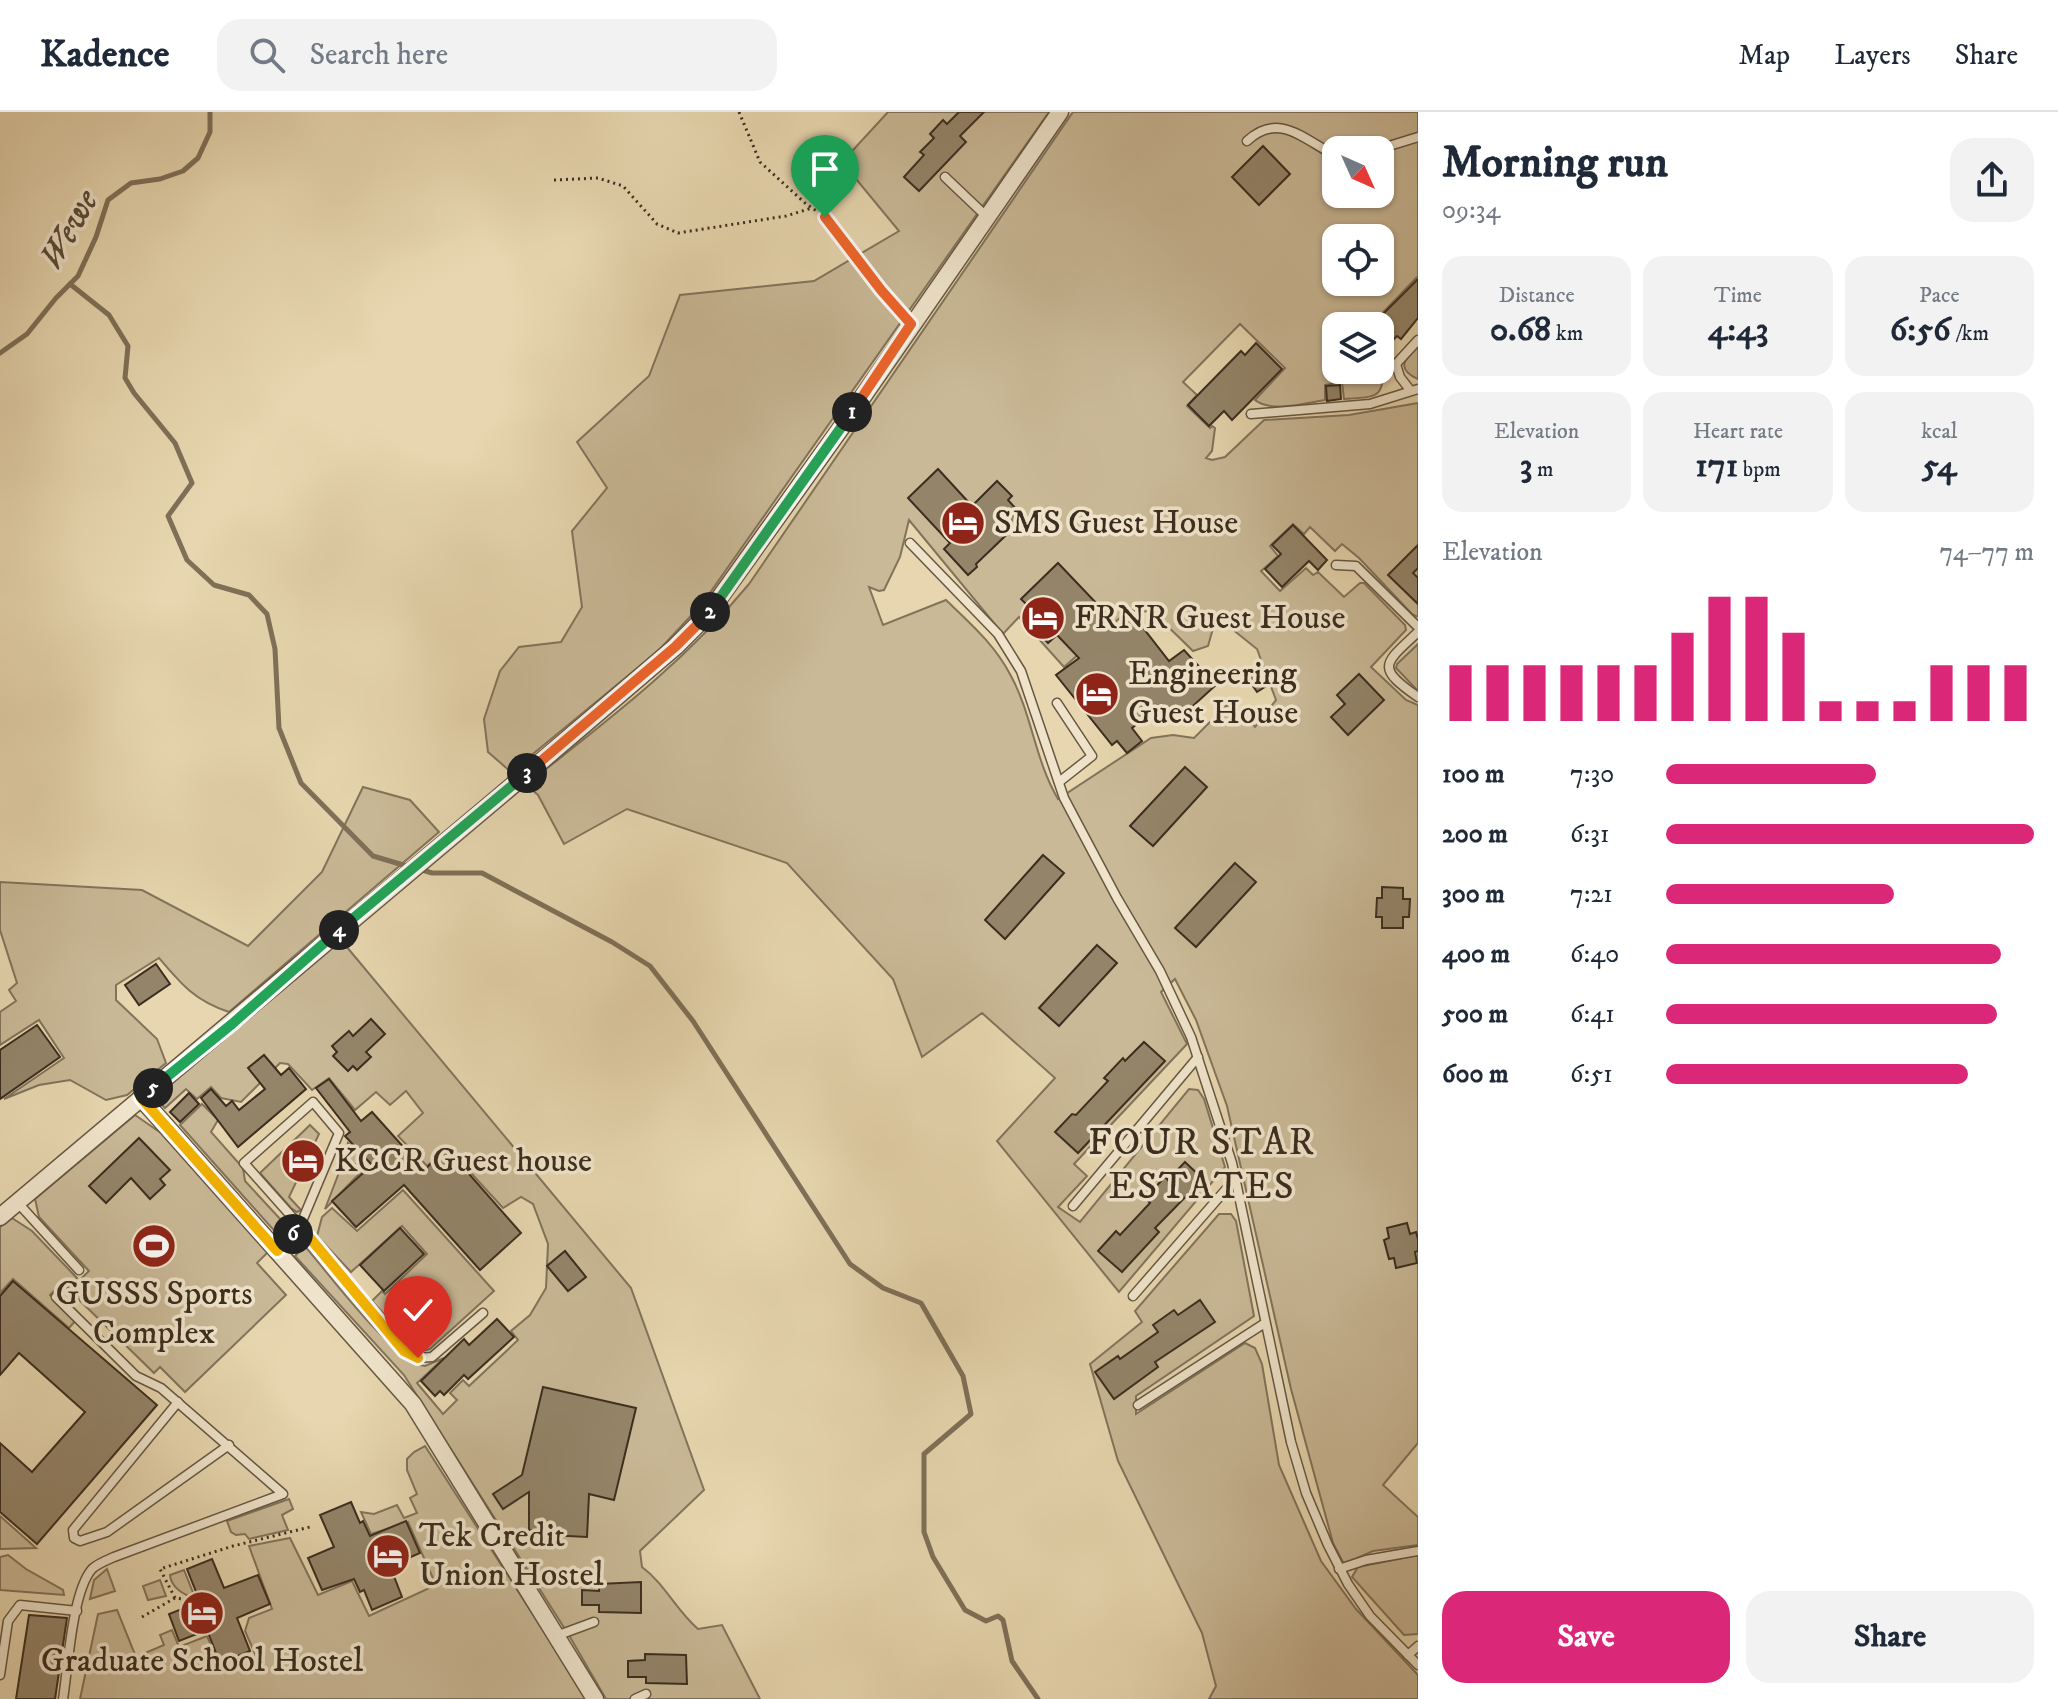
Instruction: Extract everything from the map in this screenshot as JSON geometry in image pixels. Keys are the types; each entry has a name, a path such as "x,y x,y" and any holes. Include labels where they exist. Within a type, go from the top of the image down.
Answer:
{"street":[{"path":"0,1217 550,754 675,647 708,614 1060,112"},
{"path":"141,1098 413,1404 595,1699"}],"lane":[{"path":"1247,141 1256,126 1271,118 1287,120 1322,146"},
{"path":"1394,144 1418,137"},
{"path":"945,177 986,216"},
{"path":"1251,414 1370,404 1414,390 1400,377 1396,364 1418,340"},
{"path":"910,543 998,634 1021,671 1064,798 1160,971 1198,1057 1235,1179 1265,1323 1306,1493 1339,1569 1370,1616 1418,1665"},
{"path":"1336,565 1356,566 1418,630 1388,665 1389,673 1398,683 1418,697"},
{"path":"1057,703 1092,756 1059,782"},
{"path":"1073,1206 1198,1057"},
{"path":"277,1251 300,1226 339,1133 313,1102 244,1163 300,1226 404,1351 418,1358 432,1357 483,1313"},
{"path":"1133,1296 1235,1179"},
{"path":"18,1203 79,1270"},
{"path":"56,1297 136,1376 161,1388 283,1494 114,1557 93,1568 83,1585 77,1611 63,1699"},
{"path":"1138,1405 1265,1323"},
{"path":"178,1402 73,1530 74,1538 80,1541 107,1532 229,1445"},
{"path":"1339,1569 1366,1560 1418,1551"},
{"path":"0,1675 8,1621 20,1605 77,1611"},
{"path":"556,1636 594,1622"},
{"path":"1408,1655 1418,1646"},
{"path":"635,1699 646,1694"}],"path":[{"path":"739,112 760,162 825,217 911,324"},
{"path":"554,180 598,178 623,186 657,224 678,233 786,216 812,208"},
{"path":"175,1598 160,1569 233,1546 310,1527"},
{"path":"142,1617 175,1598 189,1600"}],"shaded area":[{"path":"888,112 1049,112 702,604 658,651 511,772 488,752 484,719 500,671 519,647 561,642 582,607 572,531 607,488 577,442 649,376 680,295 814,281 899,231 842,162"},
{"path":"1073,112 1418,112 1418,276 1383,312 1322,312 1322,384 1331,384 1325,385 1325,400 1270,406 1255,400 1285,368 1240,324 1183,382 1197,395 1187,406 1210,428 1215,428 1212,451 1206,458 1212,460 1225,457 1264,420 1349,415 1418,403 1418,617 1359,558 1342,544 1335,551 1310,527 1304,534 1293,524 1270,546 1278,556 1261,571 1280,591 1306,568 1313,575 1318,572 1344,597 1364,583 1405,625 1406,630 1371,667 1406,700 1418,705 1418,1443 1383,1485 1418,1517 1418,1545 1373,1551 1344,1564 1333,1543 1291,1389 1227,1106 1196,1020 1175,979 1161,992 1187,1044 1074,1164 1087,1176 1058,1207 1080,1222 1189,1089 1198,1090 1204,1099 1225,1167 1119,1292 997,1141 1055,1078 982,1013 922,1057 893,979 787,863 627,809 564,844 538,795 526,785 671,666 749,584","holes":["909,520 1003,634 1019,617 1064,667 1130,609 1136,612 1152,611 1193,651 1208,646 1214,625 1227,625 1257,649 1276,700 1255,727 1242,712 1227,705 1194,738 1173,735 1151,738 1058,799 1011,676 998,654 973,626 946,600 883,625 869,587 884,590 900,557"]},
{"path":"1418,345 1418,379 1406,371 1404,363"},
{"path":"1342,384 1382,384 1381,389 1372,396 1344,399"},
{"path":"1418,644 1418,688 1417,690 1396,668"},
{"path":"363,787 410,800 439,832 229,1012 207,1003 190,991 159,958 116,985 116,1000 157,1039 166,1063 127,1095 106,1100 70,1080 39,1085 4,1099 64,1058 39,1020 0,1045 0,1012 16,1001 9,990 17,983 0,930 0,882 142,890 248,946 322,872"},
{"path":"341,940 631,1288 704,1490 640,1551 642,1567 698,1629 722,1625 760,1699 606,1699 404,1375 295,1256 305,1246 362,1315 412,1361 425,1366 444,1358 417,1383 443,1414 457,1400 450,1393 463,1380 469,1386 518,1340 511,1331 530,1315 546,1288 548,1244 533,1204 521,1197 503,1208 448,1148 427,1166 398,1136 423,1113 406,1091 390,1105 376,1092 355,1110 329,1078 312,1090 288,1064 280,1063 241,1102 221,1098 211,1087 197,1099 186,1089 165,1108 155,1098"},
{"path":"202,1104 218,1120 211,1132 243,1168 245,1181 282,1221 284,1229 279,1236 180,1125"},
{"name":"GUSSS Sports Complex","path":"135,1115 161,1133 269,1251 257,1263 286,1295 185,1392 160,1367 154,1373 69,1290 89,1271 39,1217 35,1199"},
{"path":"310,1125 319,1134 289,1197 301,1210 297,1212 260,1173"},
{"path":"348,1143 364,1160 362,1165 342,1162"},
{"path":"340,1170 361,1172 325,1209"},
{"path":"403,1190 494,1291 430,1349 422,1351 414,1347 372,1301 382,1291 385,1294 427,1254 402,1226 351,1272 317,1236 322,1217 332,1208 357,1231"},
{"path":"1219,1214 1231,1214 1236,1221 1254,1316 1136,1396 1136,1414 1245,1343 1255,1348 1262,1364 1279,1465 1321,1561 1356,1609 1418,1675 1418,1699 1209,1699 1216,1686 1202,1633 1118,1461 1090,1364 1142,1322 1135,1311"},
{"path":"12,1218 32,1231 77,1278 65,1290 60,1285 50,1295 76,1320 69,1328 13,1279 0,1293 0,1227"},
{"path":"425,1446 587,1699 80,1699 98,1614 117,1610 136,1657 164,1645 160,1635 172,1630 179,1647 207,1636 222,1670 256,1656 245,1631 249,1618 272,1609 249,1546 290,1538 318,1595 352,1581 369,1616 436,1585 408,1522 371,1534 361,1512 374,1514 397,1505 404,1518 417,1513 410,1498 417,1494 407,1470 407,1459"},
{"path":"289,1499 293,1509 282,1515 288,1530 249,1539 245,1534 231,1532 227,1521"},
{"path":"0,1516 36,1548 0,1549"},
{"path":"8,1555 63,1590 64,1595 0,1590 0,1557"},
{"path":"1418,1555 1418,1634 1404,1635 1352,1577 1358,1567"},
{"path":"107,1569 115,1591 90,1599 94,1580"},
{"path":"184,1570 194,1595 191,1597 172,1583 170,1575"},
{"path":"160,1580 166,1596 148,1600 143,1586"}],"building":[{"path":"959,112 984,112 960,136 966,142 919,191 904,177 924,155 920,152 934,138 930,134 943,120 947,124"},
{"path":"1263,146 1290,174 1259,205 1232,177"},
{"path":"1418,279 1418,318 1401,339 1397,336 1394,339 1394,312 1385,312"},
{"path":"1256,343 1282,369 1232,420 1224,411 1209,426 1188,405 1241,351 1245,355"},
{"path":"1340,385 1341,399 1327,401 1326,386"},
{"path":"938,469 972,506 997,481 1012,496 1008,500 1024,518 968,575 944,549 950,543 908,498"},
{"path":"1293,525 1327,560 1318,570 1309,561 1282,587 1265,569 1281,554 1272,545"},
{"path":"1418,545 1418,568 1413,573 1418,578 1418,604 1388,575"},
{"path":"1058,563 1118,626 1133,615 1169,661 1184,650 1216,685 1173,724 1159,707 1132,728 1142,741 1127,753 1117,741 1112,745 1056,675 1079,658 1057,635 1048,643 1023,617 1031,609 1021,599"},
{"path":"1257,669 1268,685 1257,692 1246,676"},
{"path":"1359,674 1384,700 1348,735 1331,717 1345,704 1337,695"},
{"path":"1185,767 1207,787 1153,846 1130,826"},
{"path":"1043,855 1064,873 1005,939 985,920"},
{"path":"1235,863 1256,882 1196,947 1175,928"},
{"path":"1382,887 1403,888 1403,899 1410,899 1409,917 1403,917 1403,928 1382,928 1382,917 1376,917 1377,898 1382,898"},
{"path":"1097,945 1117,963 1059,1026 1039,1008"},
{"path":"156,964 170,984 139,1005 125,985"},
{"path":"371,1019 385,1034 366,1052 371,1057 357,1070 353,1066 348,1071 333,1056 337,1052 332,1046 349,1031 353,1036"},
{"path":"37,1025 60,1057 0,1099 0,1050"},
{"path":"1144,1042 1165,1061 1078,1153 1055,1132 1108,1081 1104,1078 1123,1058 1125,1061"},
{"path":"264,1055 281,1075 289,1068 306,1089 238,1147 201,1098 211,1089 226,1106 232,1101 239,1110 265,1089 248,1068"},
{"path":"329,1079 361,1121 372,1112 424,1170 447,1149 521,1233 480,1270 404,1185 356,1227 332,1201 372,1165 345,1136 350,1132 316,1088"},
{"path":"189,1093 199,1104 180,1122 170,1112"},
{"path":"139,1138 170,1170 160,1179 165,1185 150,1199 131,1178 106,1203 89,1186"},
{"path":"1185,1162 1203,1179 1155,1228 1159,1232 1122,1272 1098,1251 1116,1231 1120,1235 1150,1203 1145,1198"},
{"path":"1407,1223 1410,1234 1416,1232 1418,1239 1418,1251 1415,1252 1417,1263 1396,1268 1394,1258 1389,1259 1384,1240 1389,1238 1387,1228"},
{"path":"400,1228 424,1254 384,1291 360,1265"},
{"path":"565,1251 586,1277 568,1291 547,1266"},
{"path":"13,1281 157,1405 37,1544 0,1512 0,1443 32,1472 85,1412 19,1353 0,1375 0,1296"},
{"path":"1200,1300 1215,1322 1155,1362 1158,1367 1114,1399 1095,1372 1118,1356 1120,1359 1158,1332 1153,1325 1174,1310 1178,1315"},
{"path":"497,1319 514,1337 468,1379 464,1375 444,1395 440,1391 435,1396 421,1381 464,1339 469,1345"},
{"path":"543,1387 636,1408 614,1500 589,1494 587,1537 548,1535 548,1530 529,1530 529,1492 503,1509 493,1494 522,1475"},
{"name":"Tek Credit Union Hostel","path":"351,1502 370,1536 406,1521 420,1553 390,1566 402,1597 372,1610 364,1590 360,1592 354,1579 322,1590 308,1558 334,1547 320,1515"},
{"name":"Graduate School Hostel","path":"212,1559 224,1588 258,1575 270,1604 237,1618 250,1651 220,1663 207,1630 179,1641 169,1614 200,1602 187,1569"},
{"path":"641,1582 641,1613 599,1612 599,1605 582,1605 582,1590 599,1591 599,1584"},
{"path":"29,1615 67,1618 55,1699 16,1699"},
{"path":"645,1654 686,1655 687,1684 646,1683 646,1677 628,1677 628,1661 645,1660"}],"waterway":[{"name":"Wewe","path":"0,353 27,334 78,276 96,237 108,200 131,183 160,179 183,171 198,158 210,132 210,112"},
{"path":"70,284 109,315 128,346 125,378 175,443 192,483 168,516 187,560 214,585 249,595 267,614 275,649 279,728 301,783 373,856 410,867"},
{"path":"419,869 432,873 482,873 612,942 650,966 693,1021 850,1264 883,1288 921,1303 963,1376 971,1414 924,1454 924,1532 933,1557 965,1610 986,1621 998,1616 1003,1620 1012,1661 1038,1699"}],"place":[{"name":"SMS Guest House","path":"963,523"},
{"name":"FRNR Guest House","path":"1043,618"},
{"name":"Engineering Guest House","path":"1097,694"},
{"name":"KCCR Guest house","path":"303,1161"},
{"name":"GUSSS Sports Complex","path":"154,1246"},
{"name":"Tek Credit Union Hostel","path":"388,1556"},
{"name":"Graduate School Hostel","path":"202,1613"}],"district":[{"name":"FOUR STAR ESTATES","path":"1202,1165"}],"route":[{"path":"418,1358 404,1351 300,1226 277,1251 141,1098 550,754 675,647 708,614 911,324 825,217"}]}
